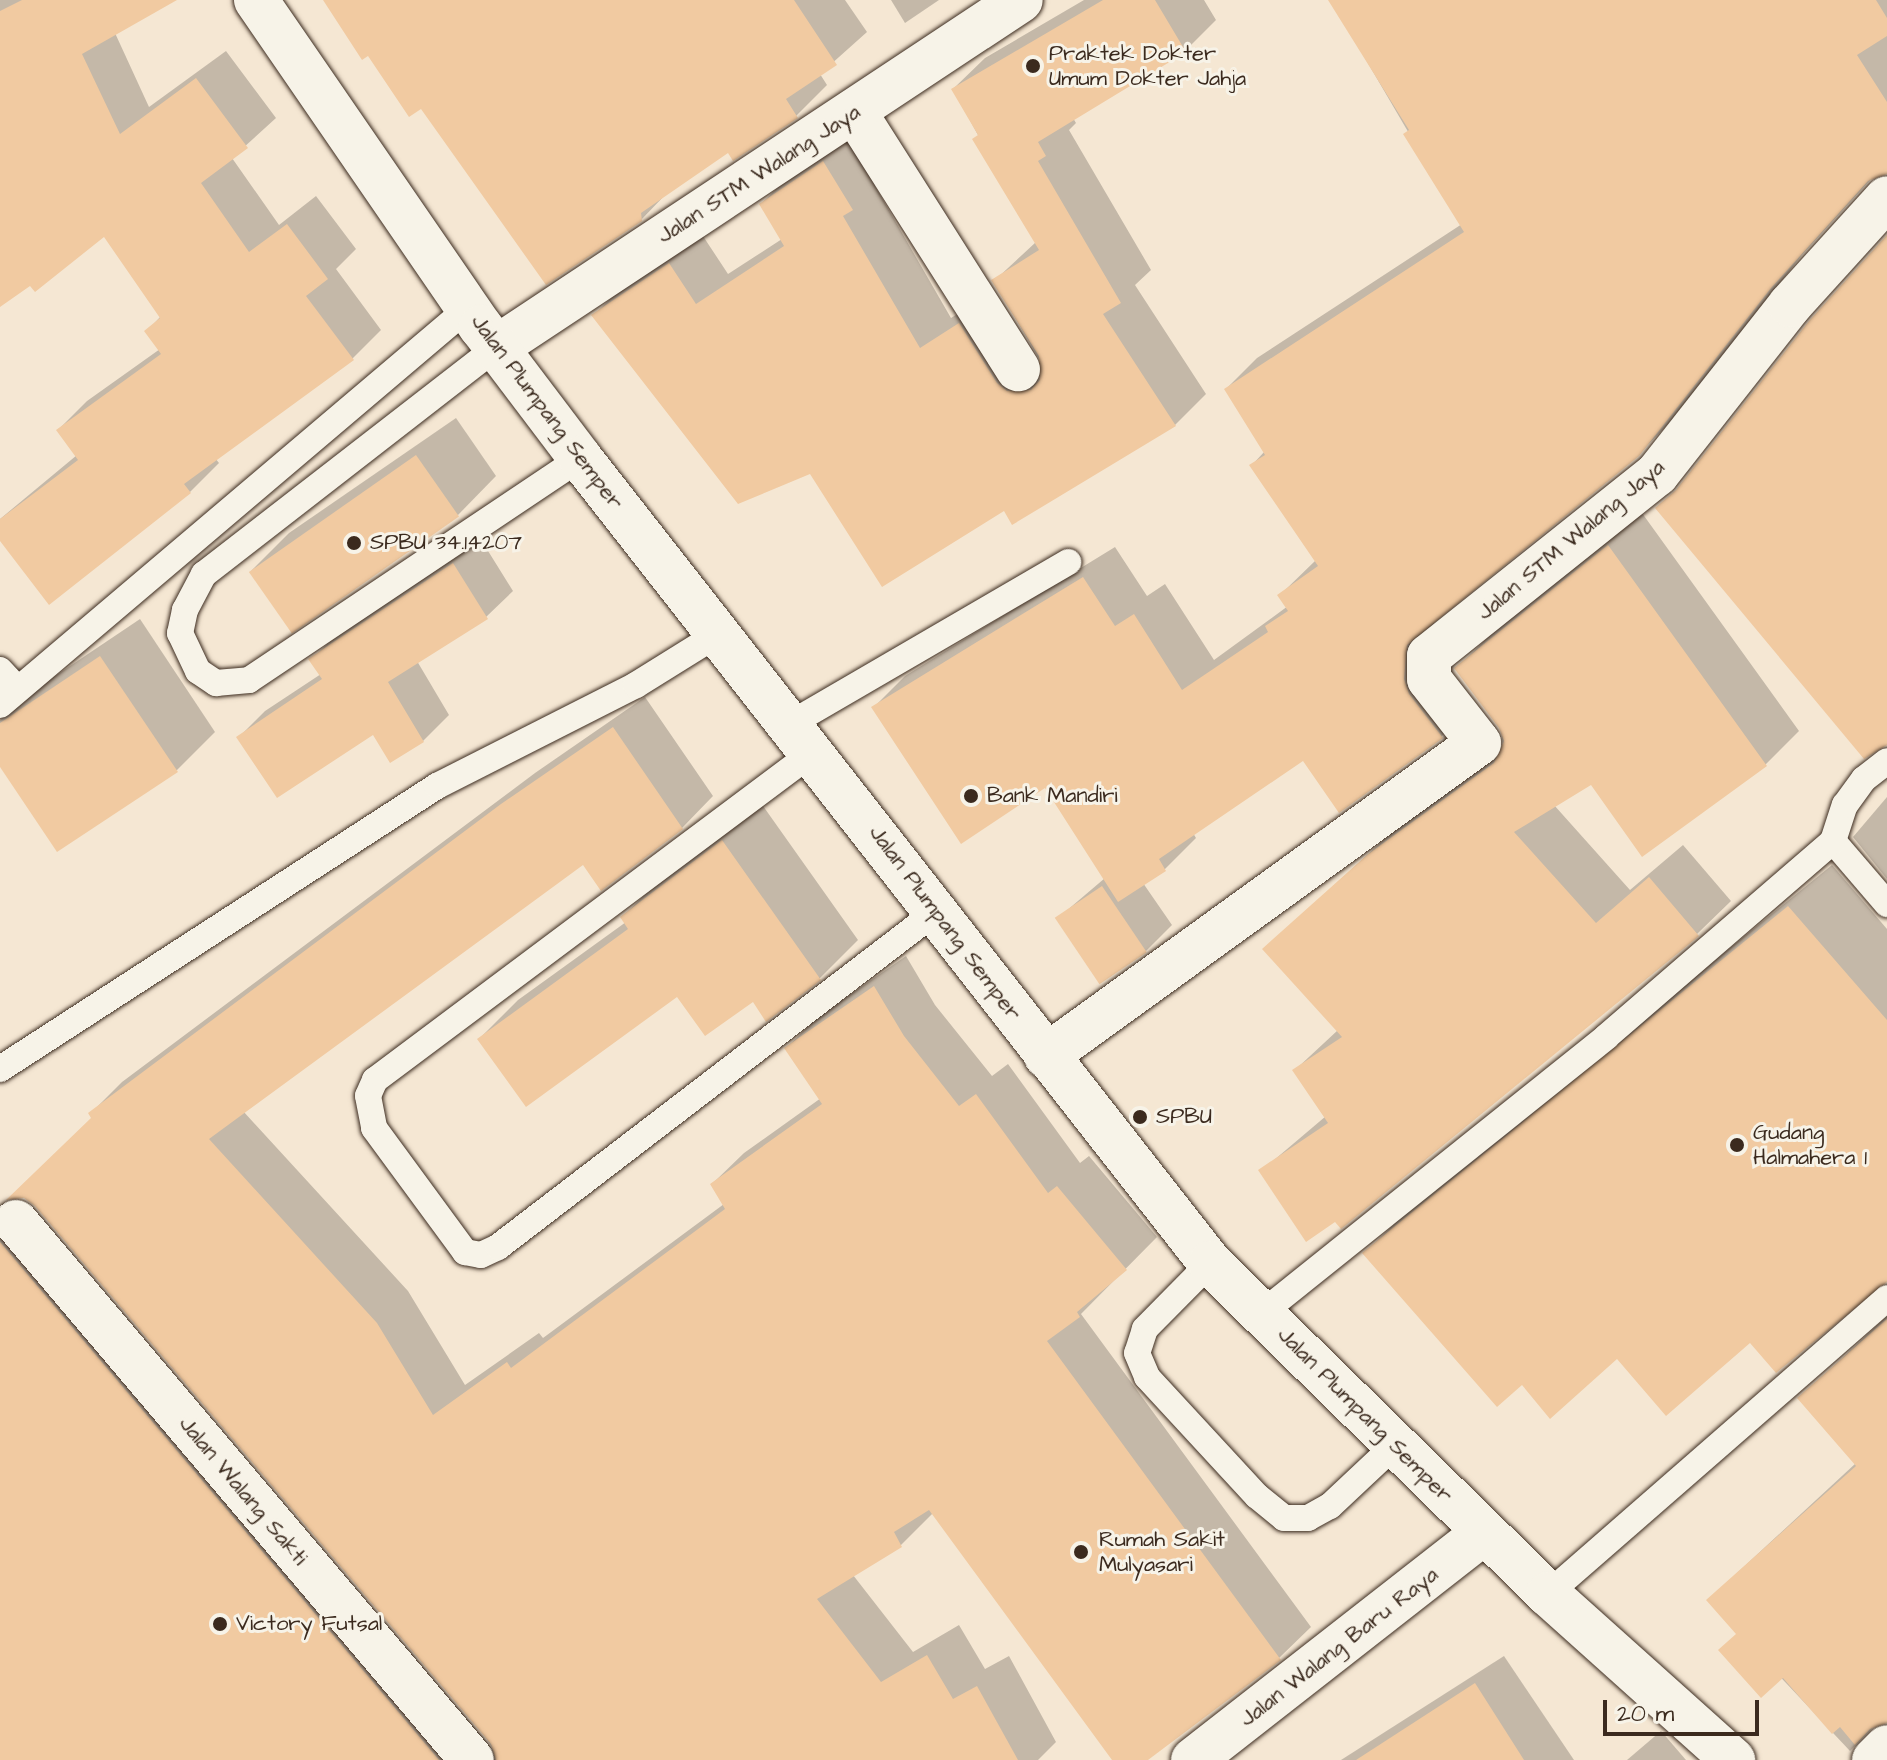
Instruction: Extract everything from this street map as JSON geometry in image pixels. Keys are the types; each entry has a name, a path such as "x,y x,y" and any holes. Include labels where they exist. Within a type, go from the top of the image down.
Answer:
{"street":[{"name":"Jalan Plumpang Semper","path":"256,0 468,308 580,458 938,910 1046,1056 1210,1263 1548,1594 1733,1760"},
{"name":"Jalan STM Walang Jaya","path":"497,347 1021,0"},
{"path":"854,111 1018,369"},
{"name":"Jalan STM Walang Jaya","path":"1046,1056 1479,743 1429,679 1429,656 1657,474 1790,305 1887,198"},
{"name":"Jalan Walang Sakti","path":"16,1222 472,1760"},
{"name":"Jalan Walang Baru Raya","path":"1193,1760 1484,1533"},
{"path":"1874,1760 1887,1747"}],"lane":[{"path":"6,688 468,308"},
{"path":"497,347 204,574 180,633 198,671 224,683 261,673 580,458"},
{"path":"938,910 498,1247 481,1255 465,1252 374,1128 368,1096 375,1080 801,738 1068,562"},
{"path":"0,1069 437,786 636,685 718,634"},
{"path":"1262,1313 1606,1037 1833,841 1845,805 1864,779 1887,761"},
{"path":"1833,841 1887,904"},
{"path":"1210,1263 1145,1329 1137,1353 1147,1377 1257,1496 1284,1518 1308,1518 1330,1506 1394,1446"},
{"path":"1548,1594 1887,1298"}],"building":[{"path":"22,0 177,0 82,54 120,134 196,78 248,148 201,183 249,252 287,224 328,279 306,296 354,360 184,484 191,493 49,605 0,541 0,519 78,460 56,430 161,354 144,331 160,318 104,237 35,292 30,286 0,307 0,11"},
{"path":"323,0 794,0 837,65 786,99 798,118 733,161 728,153 641,213 642,221 546,285 421,109 409,117 368,56 362,60"},
{"path":"1103,0 1155,0 1186,52 1038,142 1046,156 1038,161 1121,303 1103,314 1176,426 1012,525 1004,511 882,587 810,474 738,504 591,315 669,263 696,304 784,246 759,204 823,161 853,210 843,216 920,348 959,323 997,383 1007,391 1031,390 1040,380 1039,356 991,280 1039,250 972,139 978,135 951,89"},
{"path":"1328,0 1876,0 1887,18 1887,36 1857,55 1887,102 1887,174 1868,181 1771,288 1639,456 1407,645 1404,679 1409,694 1443,738 1339,813 1303,761 1159,859 1166,871 1118,902 1045,788 961,844 871,707 1083,577 1115,626 1134,614 1182,690 1268,632 1265,626 1288,611 1277,595 1318,566 1249,465 1265,455 1224,389 1464,232 1403,134 1409,130"},
{"path":"1887,235 1887,745 1864,759 1655,508 1676,490 1809,321"},
{"name":"SPBU 34.14207","path":"416,455 459,516 292,633 249,572"},
{"path":"1608,545 1767,766 1642,857 1591,785 1514,832 1596,923 1649,877 1699,936 1341,1229 1335,1222 1306,1242 1258,1170 1328,1123 1292,1070 1342,1037 1262,949 1367,855 1494,763 1504,741 1499,728 1454,668"},
{"path":"453,563 488,619 388,682 424,742 390,763 373,735 277,798 236,737 322,679 308,659"},
{"path":"100,656 178,772 57,852 0,767 0,723"},
{"path":"613,727 683,829 601,891 583,865 209,1139 377,1323 433,1415 507,1362 511,1368 725,1209 710,1184 822,1104 784,1048 874,986 904,1036 959,1106 976,1094 1048,1193 1057,1186 1127,1270 1077,1312 1080,1317 1047,1341 1281,1660 1148,1760 1112,1760 929,1510 894,1532 902,1547 817,1599 881,1682 927,1655 953,1699 977,1686 1018,1760 496,1760 491,1744 35,1206 24,1198 6,1200 91,1118 88,1113 501,804"},
{"path":"722,840 821,980 766,1022 753,1002 705,1036 677,997 526,1107 477,1039 628,929 620,917"},
{"path":"1102,886 1147,952 1099,984 1055,918"},
{"name":"Gudang Halmahera 1","path":"1788,906 1887,1020 1887,1282 1776,1373 1750,1343 1666,1416 1617,1359 1550,1419 1522,1385 1497,1407 1362,1253"},
{"name":"Victory Futsal","path":"0,1242 439,1760 0,1760"},
{"path":"1887,1319 1887,1723 1870,1729 1855,1745 1840,1727 1832,1734 1783,1678 1761,1698 1718,1650 1736,1634 1706,1600 1856,1466 1797,1398"},
{"path":"1475,1683 1524,1760 1356,1760"}],"place":[{"name":"Praktek Dokter Umum Dokter Jahja","path":"1033,66"},
{"name":"SPBU 34.14207","path":"354,543"},
{"name":"Bank Mandiri","path":"971,796"},
{"name":"SPBU","path":"1140,1117"},
{"name":"Gudang Halmahera 1","path":"1737,1145"},
{"name":"Rumah Sakit Mulyasari","path":"1081,1552"},
{"name":"Victory Futsal","path":"220,1624"}]}
